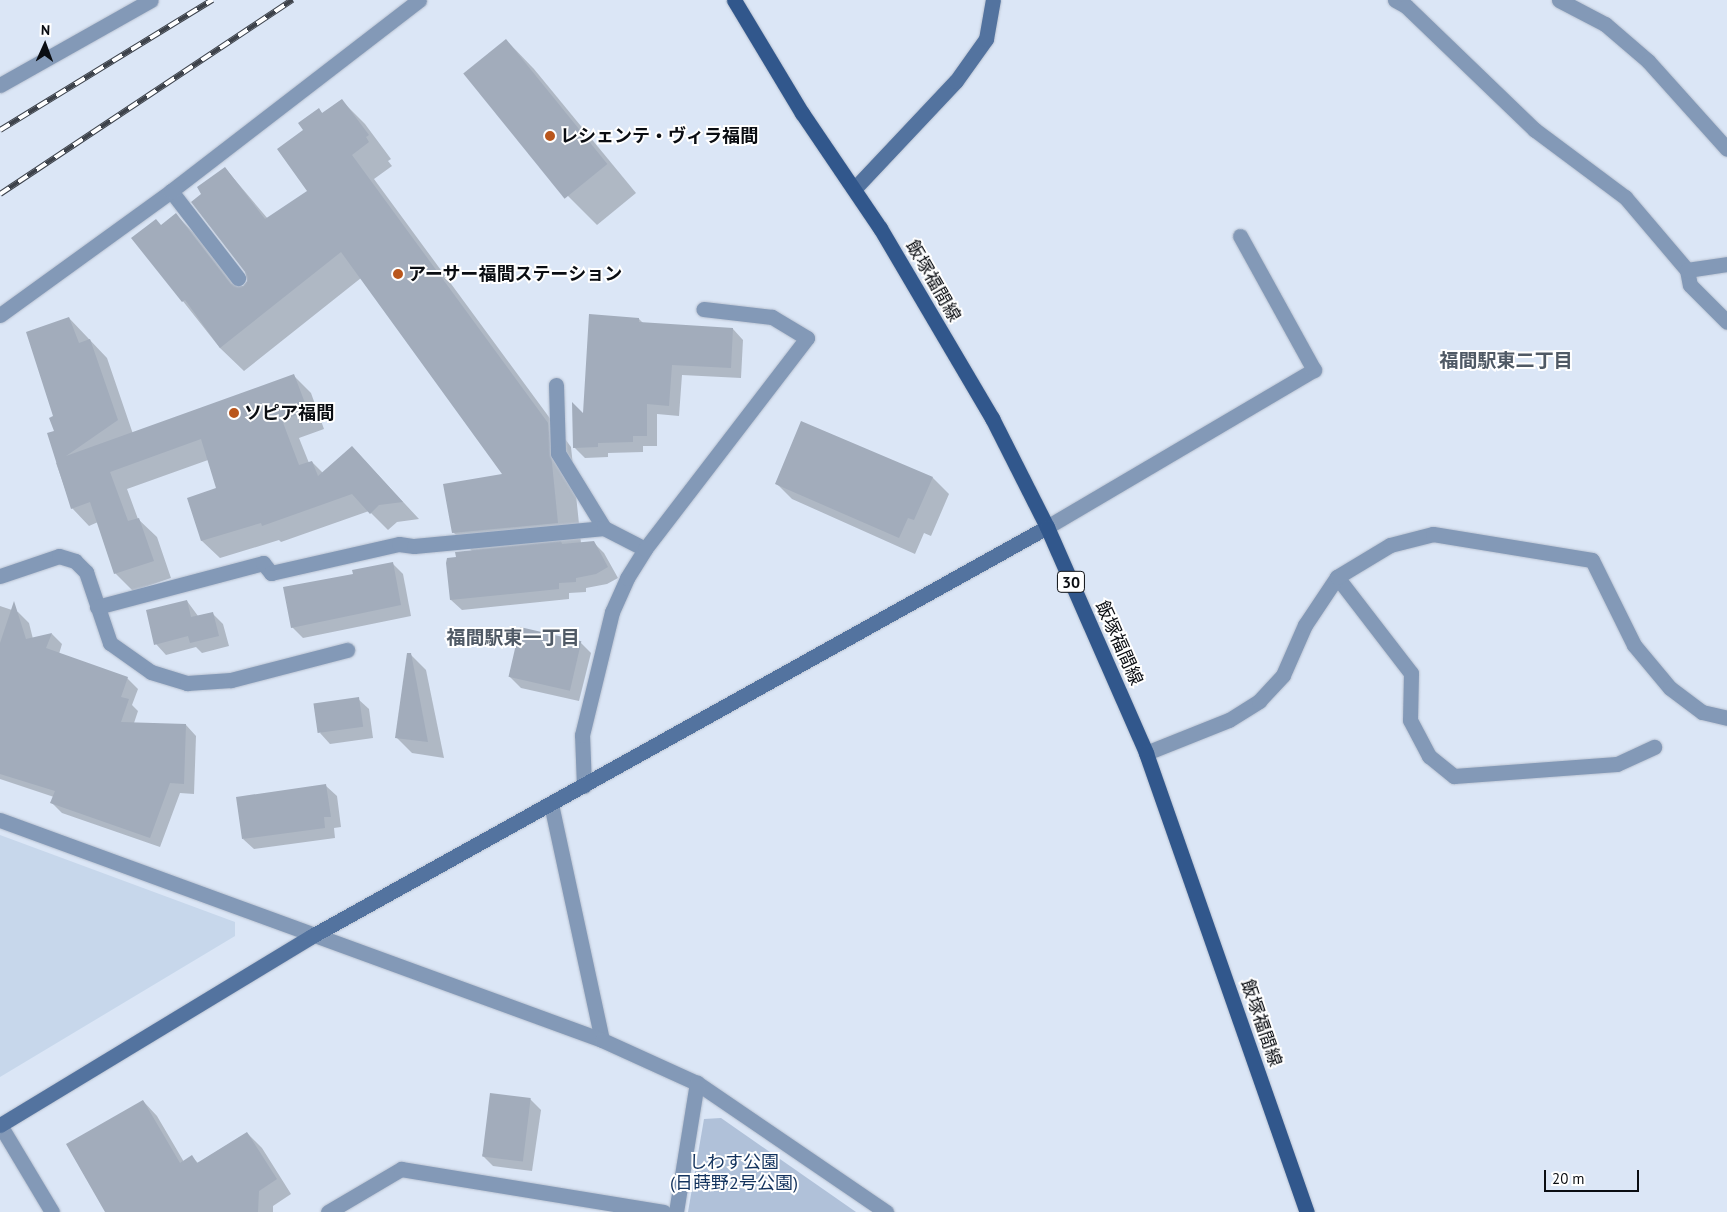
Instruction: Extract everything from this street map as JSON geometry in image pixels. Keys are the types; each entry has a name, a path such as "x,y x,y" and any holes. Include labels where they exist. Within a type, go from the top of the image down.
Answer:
{"main road":[{"name":"飯塚福間線","path":"734,0 802,113 855,188 992,418 1047,527 1146,753 1307,1212"}],"street":[{"path":"2,81 151,0"},
{"path":"0,315 171,191 419,0"},
{"path":"855,188 956,81 986,39 993,0"},
{"path":"1395,0 1406,6 1535,130 1625,197 1687,270 1690,285 1727,322"},
{"path":"1559,0 1605,24 1648,61 1727,149"},
{"path":"171,191 238,278"},
{"path":"52,1212 0,1125 312,936 1047,527 1314,370 1240,236"},
{"path":"1687,270 1727,264"},
{"path":"584,786 582,735 612,612 645,549 808,338 772,317 703,309"},
{"path":"556,386 558,453 604,528 645,549"},
{"path":"97,607 263,564 271,573 399,544 414,546 604,528"},
{"path":"1146,753 1229,720 1259,701 1283,675 1305,625 1337,577 1390,545 1433,534 1592,560 1634,645 1670,688 1702,712 1727,718"},
{"path":"0,576 59,556 75,561 86,572 110,643 151,672 187,683 231,680 347,650"},
{"path":"1337,577 1410,673 1410,720 1429,756 1454,776 1617,764 1654,747"},
{"path":"550,804 602,1040"},
{"path":"0,820 312,936 602,1040 697,1083 886,1212"},
{"path":"676,1212 697,1083"},
{"path":"328,1212 401,1169 663,1212"}],"shaded area":[{"path":"0,835 235,922 235,936 0,1077"}],"green space":[{"name":"しわす公園 (日蒔野2号公園)","path":"721,1118 856,1212 688,1212 704,1119"}],"building":[{"name":"レシェンテ・ヴィラ福間","path":"506,39 607,164 565,199 463,74"},
{"path":"342,99 369,135 366,137 369,142 352,155 548,423 558,523 452,533 443,484 502,474 341,252 220,348 185,300 182,302 131,238 156,219 161,225 176,213 231,284 243,286 247,281 245,272 191,202 201,194 197,187 225,167 265,219 307,191 277,149 303,130 298,123 319,108 322,113"},
{"path":"589,314 639,318 639,322 733,328 731,368 672,365 669,406 647,404 647,436 633,436 633,442 598,443 598,447 573,448 572,402 583,413"},
{"path":"69,317 79,343 90,339 118,420 66,456 294,374 308,411 282,420 299,465 312,461 318,476 352,446 403,502 379,505 370,514 352,494 262,526 261,523 201,541 187,498 216,488 201,439 110,472 128,521 139,518 154,561 114,574 90,502 71,509 47,433 54,431 49,418 53,416 26,332"},
{"path":"801,421 933,477 914,520 908,518 899,538 775,484"},
{"path":"561,541 562,544 594,541 608,567 596,574 576,578 576,582 559,583 559,589 450,600 446,563 447,558 456,557 455,552"},
{"path":"393,562 401,605 291,628 283,587 353,574 352,570"},
{"path":"187,600 191,617 213,612 219,636 190,643 188,636 154,645 146,610"},
{"path":"14,601 26,639 52,633 46,648 128,677 121,697 129,699 121,722 186,724 184,784 170,783 150,838 50,803 55,791 0,774 0,643"},
{"path":"520,627 581,641 570,691 509,677"},
{"path":"407,653 411,653 428,742 395,738"},
{"path":"359,697 363,727 318,733 313,703"},
{"path":"326,784 331,817 324,817 325,828 242,839 236,797"},
{"path":"490,1093 531,1098 523,1162 482,1157"},
{"path":"143,1100 180,1163 192,1155 197,1163 247,1132 277,1179 259,1191 258,1212 105,1212 66,1144"}],"railway":[{"path":"0,130 212,0"},
{"path":"0,194 292,0"}],"place":[{"name":"レシェンテ・ヴィラ福間","path":"550,136"},
{"name":"アーサー福間ステーション","path":"398,274"},
{"name":"ソピア福間","path":"234,413"}],"district":[{"name":"福間駅東二丁目","path":"1506,361"},
{"name":"福間駅東一丁目","path":"513,638"}]}
